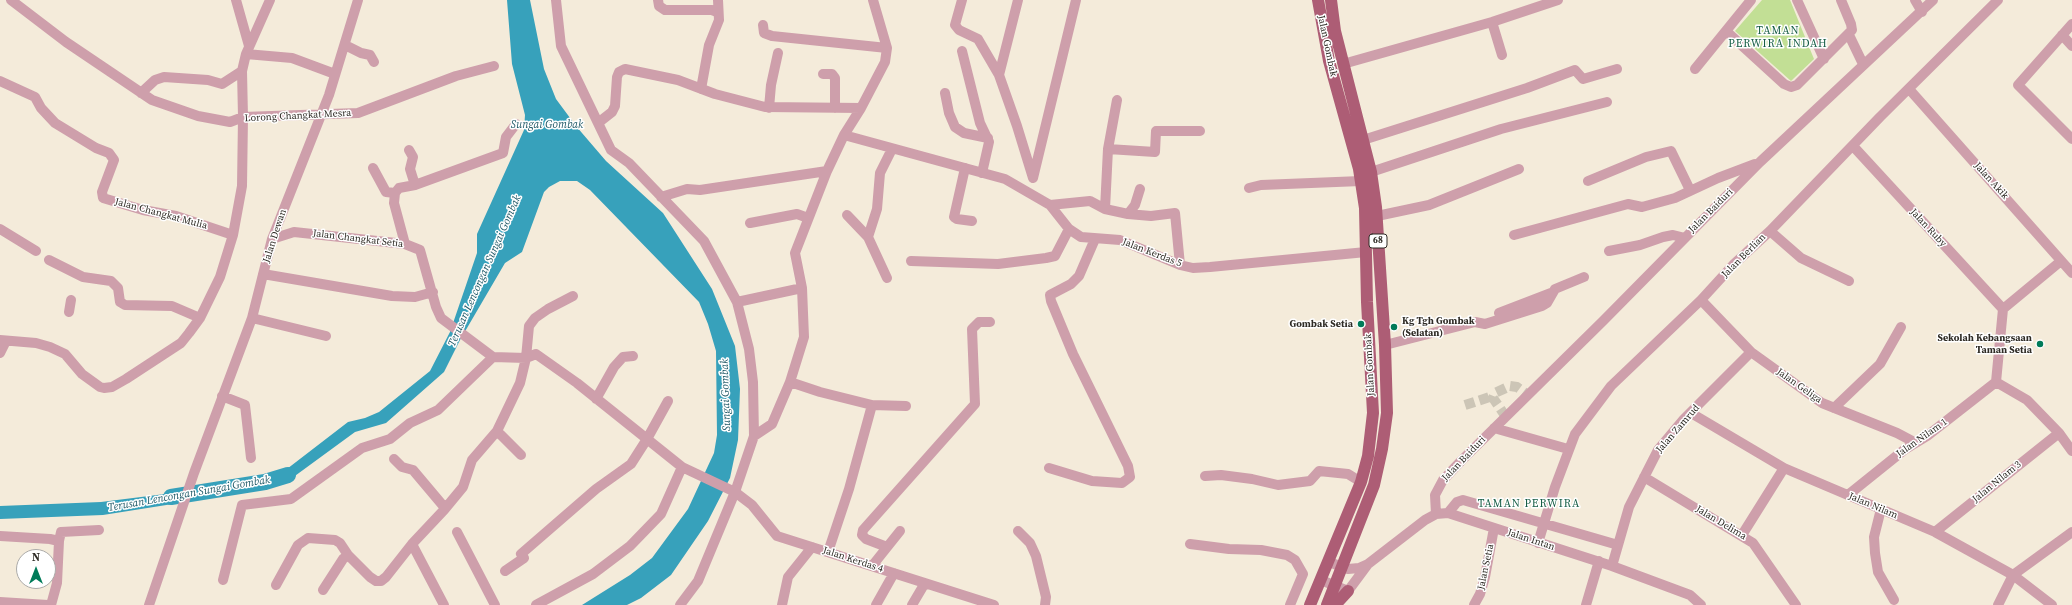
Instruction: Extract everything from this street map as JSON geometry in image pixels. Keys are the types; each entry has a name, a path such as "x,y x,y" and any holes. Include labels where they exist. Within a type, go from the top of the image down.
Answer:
{"main road":[{"name":"Jalan Gombak","path":"1310,605 1362,482 1368,456 1373,413 1365,208 1361,180 1329,61 1318,0"},
{"name":"Jalan Gombak","path":"1327,605 1374,485 1382,449 1387,413 1385,345 1377,216 1371,172 1344,64 1331,0"},
{"path":"1335,605 1348,591"}],"street":[{"name":"Lorong Changkat Mesra","path":"10,0 66,42 152,100 198,116 234,122 243,117 358,113 456,76 494,66"},
{"path":"236,0 248,50"},
{"path":"0,353 3,340 36,343 55,349 65,354 82,374 100,387 104,388 112,387 126,379 181,343 200,318 220,277 233,234 242,186 242,71 248,50 270,0"},
{"name":"Jalan Dewan","path":"149,605 194,473 252,318 272,239 322,115 358,0"},
{"path":"556,0 561,46 611,150 629,164 704,242 737,302 749,349 753,382 754,436 698,581 680,605"},
{"path":"658,0 658,6 665,10 712,10 717,12"},
{"path":"702,89 709,45 719,20 719,15 717,12 718,0"},
{"path":"754,436 772,424 790,382 804,337 802,288 795,253 827,171 844,136 862,108 885,62 888,48 873,0"},
{"path":"962,0 955,25 959,30 968,33 982,44 999,75 1033,178"},
{"path":"999,75 1018,0"},
{"path":"1030,192 1076,0"},
{"path":"1344,64 1492,22 1558,0"},
{"path":"1695,69 1751,0"},
{"path":"1797,0 1824,60"},
{"path":"1726,31 1784,84 1791,87 1798,85 1849,35 1852,30 1841,0"},
{"path":"1915,0 1922,12"},
{"name":"Jalan Baiduri","path":"1436,514 1435,495 1443,480 1760,162 1863,64 1922,12 1933,0"},
{"name":"Jalan Berlian","path":"1538,543 1568,450 1575,434 1612,386 1702,300 1733,265 1770,231 1908,89 1998,0"},
{"path":"1492,22 1502,55"},
{"path":"2072,24 2018,85 2072,139"},
{"path":"764,25 764,33 772,36 888,48"},
{"path":"1849,35 1863,64"},
{"path":"2062,35 2072,46"},
{"path":"345,45 361,53 370,55 374,62"},
{"path":"248,50 292,58 335,74"},
{"path":"962,51 980,123 989,142 982,173"},
{"path":"769,108 771,85 778,53"},
{"path":"1363,140 1527,88 1576,70 1583,79 1617,69"},
{"path":"598,123 612,112 615,106 617,76 620,72 625,70 678,80 715,94 769,108 862,108"},
{"path":"141,93 155,80 164,77 208,80 222,84 242,71"},
{"path":"823,74 832,74 835,78 835,108"},
{"name":"Jalan Changkat Mulia","path":"0,81 35,97 41,108 55,124 96,148 109,153 114,160 102,192 103,198 142,210 176,216 233,234"},
{"name":"Jalan Akik","path":"1908,89 2072,273"},
{"path":"945,93 949,113 955,127 964,133 988,138"},
{"path":"1105,209 1108,150 1117,100"},
{"path":"1371,172 1501,129 1607,102"},
{"path":"406,244 394,203 395,193 399,188 415,185 503,153 506,137 516,124"},
{"path":"1108,150 1156,152 1156,131 1200,131"},
{"name":"Jalan Kerdas 5","path":"844,136 1005,179 1050,204 1069,229 1081,237 1120,240 1180,265 1193,268 1210,268 1366,252"},
{"name":"Jalan Ruby","path":"1853,146 2003,309"},
{"path":"868,237 877,209 880,173 892,149"},
{"path":"409,150 413,157 410,169 415,185"},
{"path":"1588,181 1646,157 1671,151 1690,190"},
{"path":"1514,235 1628,204 1642,207 1675,198 1690,190 1760,162"},
{"path":"373,168 386,192 395,193"},
{"path":"965,168 954,217 957,219 972,221"},
{"path":"1377,216 1429,205 1519,168"},
{"path":"661,197 687,189 700,190 827,171"},
{"path":"1249,188 1261,185 1361,180"},
{"path":"1128,214 1135,204 1140,189"},
{"path":"1050,204 1090,201 1105,209 1128,214 1151,216 1175,213 1180,265"},
{"path":"750,223 797,214 808,218"},
{"path":"847,215 868,237 887,278"},
{"path":"0,229 36,251"},
{"path":"911,261 998,264 1046,258 1055,256 1069,229"},
{"path":"1770,231 1801,258 1849,281"},
{"name":"Jalan Changkat Setia","path":"272,239 294,232 406,244 420,250 433,292 436,308 441,318 493,357"},
{"path":"1610,251 1640,245 1673,235 1684,238"},
{"path":"1049,468 1092,481 1122,483 1130,477 1128,466 1077,361 1051,301 1050,295 1071,284 1079,276 1095,239"},
{"path":"50,260 83,277 111,281 118,288 120,302 125,305 172,306 200,318"},
{"path":"2061,261 2003,309 1996,382 2027,400 2059,433 2072,451"},
{"path":"263,274 392,296 416,297 433,292"},
{"path":"1385,345 1475,322 1485,324 1542,306 1547,303 1555,289 1584,277"},
{"path":"737,302 802,288"},
{"path":"276,585 298,545 308,538 335,540 340,543 348,555 370,577 376,581 381,581 386,577 412,544 463,487 472,460 497,431 520,383 526,358 529,326 535,318 548,309 573,296"},
{"path":"69,312 71,300"},
{"name":"Jalan Geliga","path":"1702,300 1751,352 1822,403 1897,433 1914,442"},
{"path":"252,318 326,336"},
{"path":"888,547 866,540 862,535 863,530 975,404 972,329 979,322 990,322"},
{"path":"1834,408 1880,364 1901,327"},
{"name":"Jalan Zamrud","path":"1612,566 1629,507 1658,450 1691,413 1751,352"},
{"name":"Jalan Kerdas 4","path":"526,358 536,354 648,439 682,467 732,491 752,505 777,536 994,605"},
{"path":"596,399 614,367 623,357 633,356"},
{"path":"223,580 242,505 291,499 362,448 390,439 410,424 438,410 493,357 526,358"},
{"path":"790,382 820,392 872,405 906,406"},
{"name":"Jalan Nilam 1","path":"1848,495 1914,442 1927,436 1996,382"},
{"path":"222,396 245,405 251,458"},
{"path":"505,571 524,558 521,554 596,489 631,464 648,439 668,401"},
{"path":"828,552 849,490 872,405"},
{"name":"Jalan Nilam","path":"1691,413 1784,468 1935,532 2014,575 2052,605"},
{"name":"Jalan Baiduri","path":"1494,428 1568,450"},
{"path":"497,431 521,455"},
{"name":"Jalan Nilam 3","path":"1935,532 2059,433"},
{"path":"394,459 402,466 414,470 445,508"},
{"path":"536,605 593,574 630,546 661,514 682,467"},
{"path":"1742,535 1784,468"},
{"path":"1205,476 1237,477 1278,485 1310,481 1319,471 1348,474 1362,482"},
{"name":"Jalan Delima","path":"1644,477 1754,543 1796,605"},
{"path":"1448,514 1457,502 1463,500 1618,545"},
{"path":"1881,509 1874,537 1875,553 1878,572 1894,600"},
{"path":"1321,580 1348,591 1368,564 1425,520 1436,514"},
{"name":"Jalan Intan","path":"1436,514 1448,514 1599,561 1690,595 1701,605"},
{"name":"Jalan Setia","path":"1474,605 1486,577 1494,528"},
{"path":"52,605 57,583 59,542 61,532 99,530"},
{"path":"1018,530 1030,543 1036,556 1046,597 1045,605"},
{"path":"872,566 900,531"},
{"path":"457,532 495,605"},
{"path":"1998,605 2014,575 2072,532"},
{"path":"0,536 50,539 59,542"},
{"path":"412,544 444,605"},
{"path":"1190,544 1229,549 1261,550 1287,555 1295,560 1303,574 1290,605"},
{"path":"782,605 788,577 812,547"},
{"path":"323,590 343,558 348,555"},
{"path":"1586,605 1599,561"},
{"path":"1329,562 1342,568 1353,570 1368,564"},
{"path":"878,604 894,573"},
{"path":"912,605 925,583"},
{"path":"5,603 48,605"}],"green space":[{"path":"1762,0 1790,0 1814,59 1791,81 1735,31"}],"water":[{"name":"Sungai Gombak","path":"507,0 530,0 544,69 556,99 576,126 606,161 663,213 712,289 735,346 740,389 738,440 730,478 708,521 671,575 641,598 627,605 582,605 630,575 652,558 688,509 714,453 717,435 716,351 708,324 699,302 590,190 577,181 560,181 549,187 544,192 522,252 505,263 460,340 444,372 386,423 355,432 288,481 268,485 266,478 283,472 348,422 365,418 379,412 430,371 450,332 477,253 477,234 524,130 525,115 512,64"},
{"path":"181,492 179,503 103,515 0,519 0,506 101,502"}],"waterway":[{"name":"Terusan Lencongan Sungai Gombak","path":"171,497 265,482 288,475"}],"tunnel":[{"path":"1506,417 1493,398 1495,393 1510,386 1517,387 1528,395"},
{"path":"1465,405 1493,396"}],"place":[{"name":"Gombak Setia","path":"1361,324"},
{"name":"Kg Tgh Gombak (Selatan)","path":"1394,327"},
{"name":"Sekolah Kebangsaan Taman Setia","path":"2040,344"}],"district":[{"name":"TAMAN PERWIRA INDAH","path":"1778,37"},
{"name":"TAMAN PERWIRA","path":"1529,504"}]}
